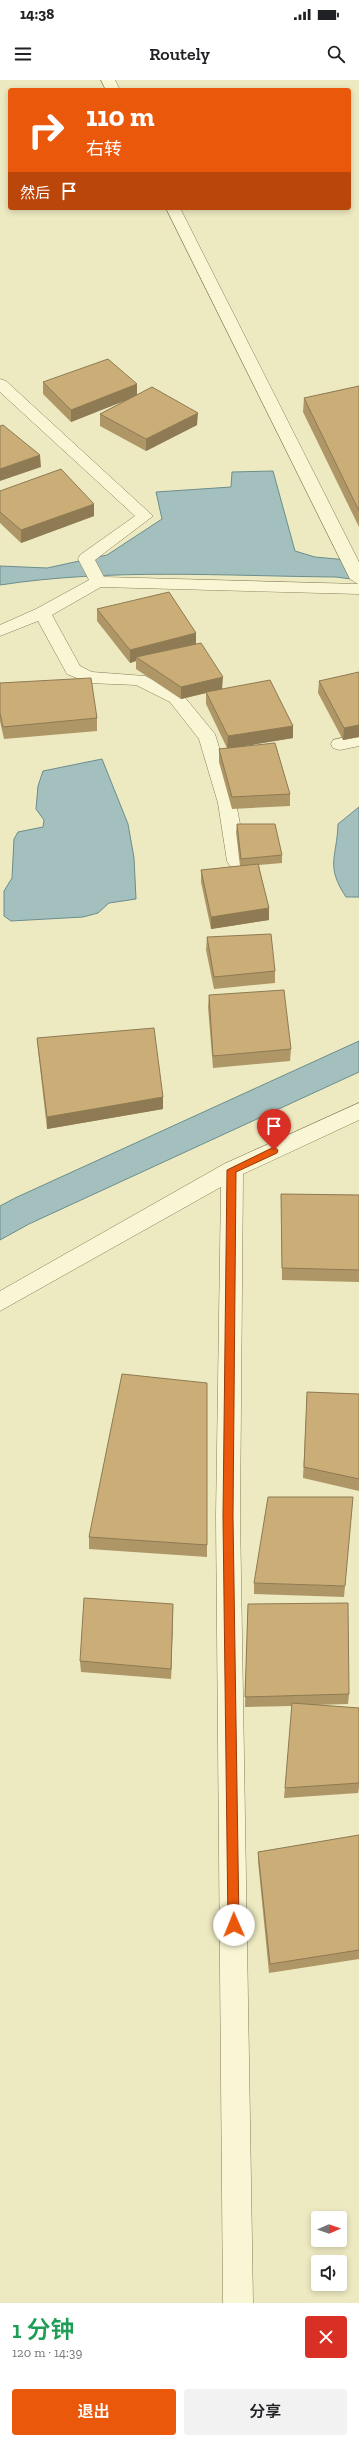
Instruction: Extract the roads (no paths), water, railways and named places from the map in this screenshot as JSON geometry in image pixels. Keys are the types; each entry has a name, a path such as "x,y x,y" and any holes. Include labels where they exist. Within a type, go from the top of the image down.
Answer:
{"street":[{"path":"174,210 352,550 359,579"},
{"path":"0,384 146,516 86,559 98,582"},
{"path":"0,631 42,613 98,582 359,589"},
{"path":"42,613 73,670 89,677 138,680 176,698 208,738 227,803 237,862"},
{"path":"340,744 359,740"},
{"path":"0,1302 232,1170 359,1111"},
{"path":"232,1170 228,1516 238,2303"}],"water":[{"path":"273,471 295,551 315,557 359,561 359,580 336,577 168,574 84,576 0,585 0,566 47,568 107,555 162,519 156,492 231,487 232,472"},
{"path":"102,759 128,824 134,858 136,899 109,903 98,913 83,917 11,921 4,916 4,891 12,878 14,839 18,832 43,827 44,820 36,809 38,786 43,771"},
{"path":"359,807 359,897 346,897 336,877 334,869 338,824"},
{"path":"359,1041 359,1072 29,1224 0,1240 0,1206"}]}
